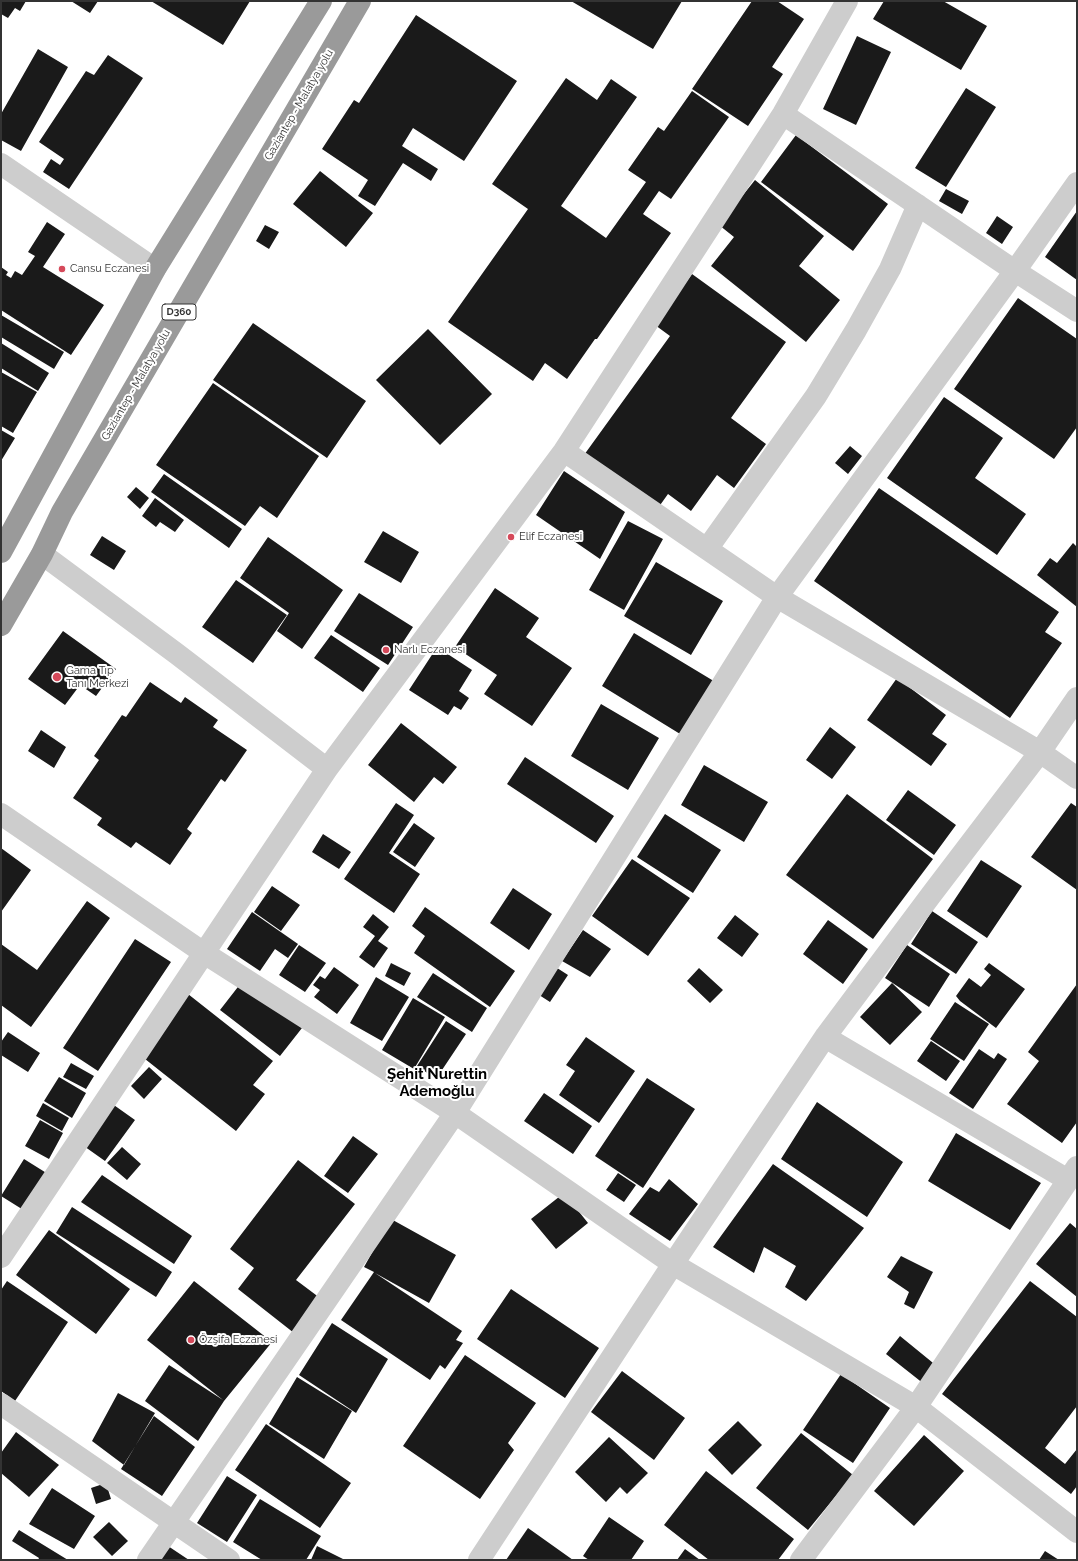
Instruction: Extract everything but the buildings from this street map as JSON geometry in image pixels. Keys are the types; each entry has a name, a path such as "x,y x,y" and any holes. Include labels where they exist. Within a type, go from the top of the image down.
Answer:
{"highway":[{"path":"2,549 155,270 321,1"},
{"name":"Gaziantep - Malatya yolu","path":"1,625 42,554 62,512 360,1"}],"street":[{"path":"1,1258 327,769 564,451 783,114 839,3"},
{"path":"783,114 1015,271 1077,311"},
{"path":"1,164 155,270"},
{"path":"148,1560 455,1113 776,597 1015,271 1077,183"},
{"path":"707,549 820,389 856,330 890,268 918,206"},
{"path":"564,451 776,597 1040,752 1077,778"},
{"path":"42,554 178,654 327,769"},
{"path":"479,1560 673,1264 825,1037 930,895 1040,752 1077,698"},
{"path":"1,814 204,953 455,1113 673,1264 916,1407 1077,1532"},
{"path":"801,1560 916,1407 1073,1173 825,1037"},
{"path":"1,1404 229,1560"}],"place":[{"name":"Cansu Eczanesi","path":"62,269"},
{"name":"Elif Eczanesi","path":"511,537"},
{"name":"Narlı Eczanesi","path":"386,650"},
{"name":"Gama Tıp Tanı Merkezi","path":"57,677"},
{"name":"Özşifa Eczanesi","path":"191,1340"}],"district":[{"name":"Şehit Nurettin Ademoğlu","path":"437,1082"}]}
